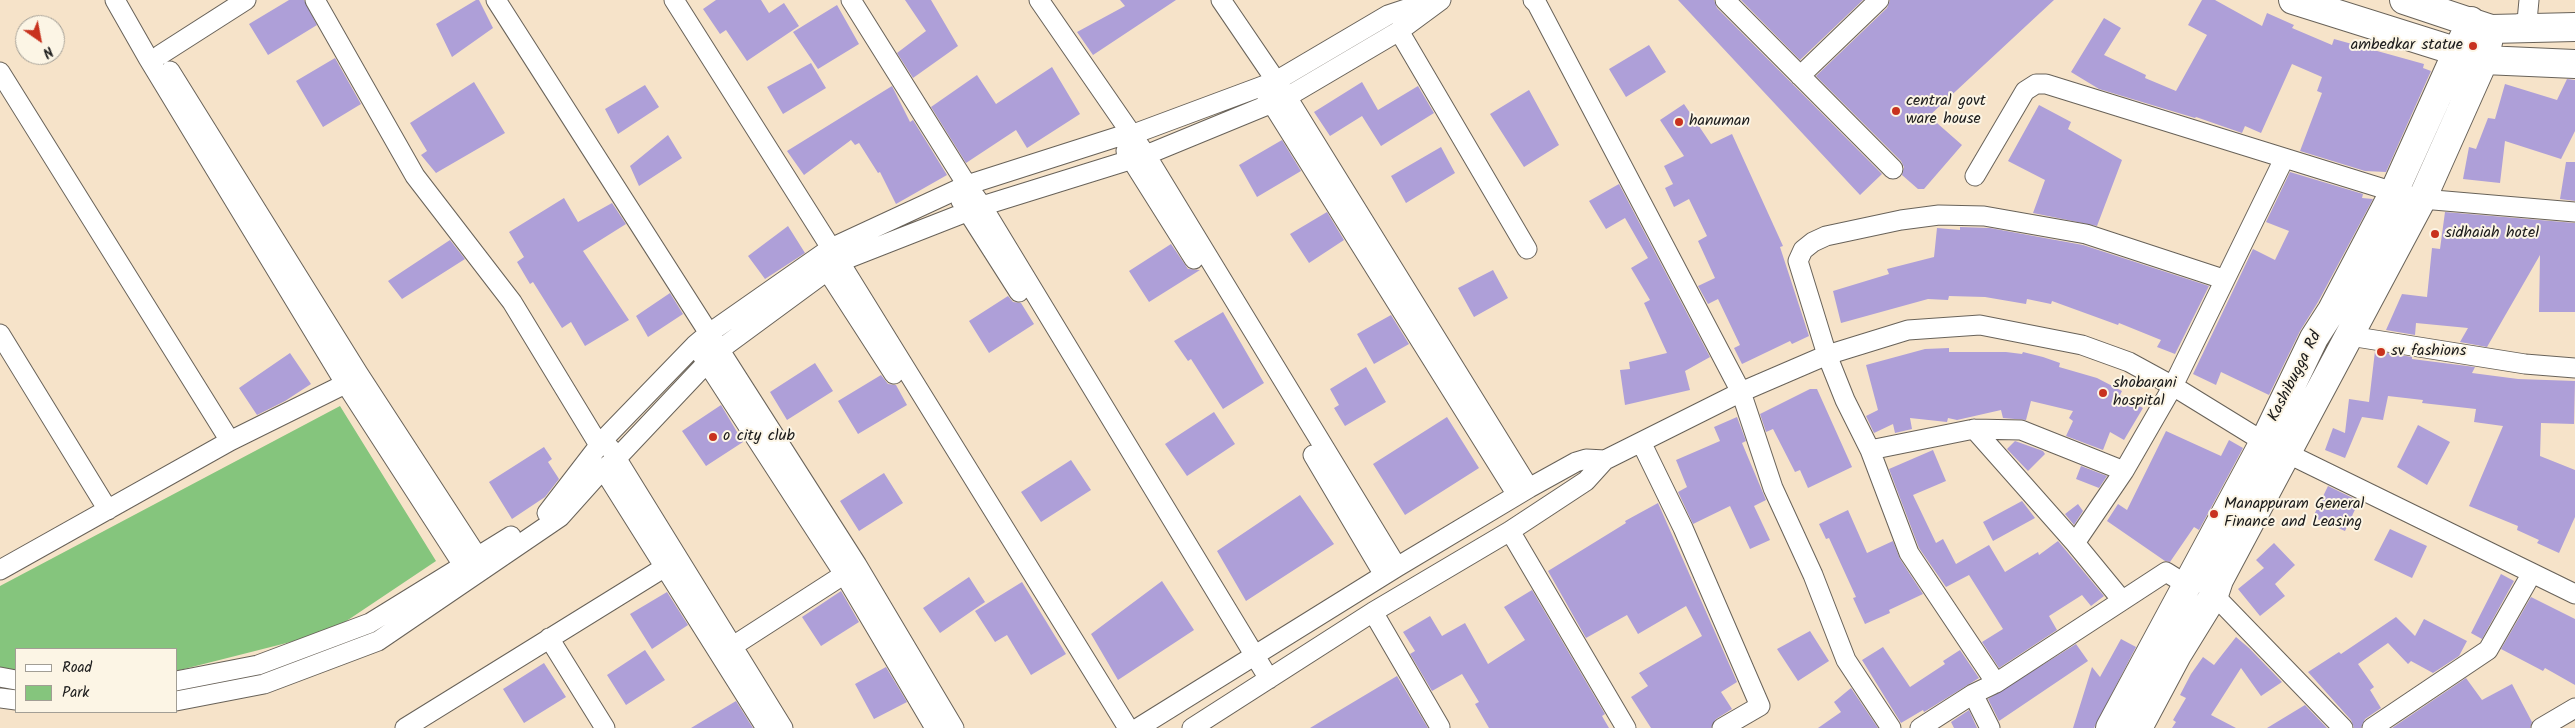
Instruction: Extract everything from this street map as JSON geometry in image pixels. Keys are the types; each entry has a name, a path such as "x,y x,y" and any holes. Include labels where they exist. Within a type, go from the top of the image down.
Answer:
{"main road":[{"path":"2293,0 2471,57 2575,64"},
{"path":"2404,0 2489,26 2575,27"},
{"name":"Kashibugga Rd","path":"2110,728 2264,442 2314,338 2332,310 2394,192 2489,26"},
{"name":"Kashibugga Rd","path":"2138,728 2288,454 2422,199 2471,57"}],"street":[{"path":"115,0 345,384 470,561"},
{"path":"130,0 160,55 358,373 470,561"},
{"path":"160,55 246,0"},
{"path":"315,0 415,176 512,302 602,442 610,464 671,563 766,728"},
{"path":"496,0 712,357 954,728"},
{"path":"674,0 969,490 1118,728"},
{"path":"851,0 960,189 976,209 1264,683"},
{"path":"1039,0 1139,157 1390,571"},
{"path":"1221,0 1269,84 1523,491"},
{"path":"178,681 258,665 370,623 549,512 602,442 702,339 829,259 960,189 1124,136 1269,84 1388,15 1432,0"},
{"path":"178,701 264,684 378,641 560,517 712,357 829,259 976,209 1139,157 1279,100 1399,32 1441,0"},
{"path":"1533,0 1537,4 1741,392 1773,488 1813,575 1846,660 1891,728"},
{"path":"1724,0 1893,169"},
{"path":"1800,76 1879,0"},
{"path":"2489,26 2527,21 2529,0"},
{"path":"1399,32 1527,250"},
{"path":"0,72 230,441"},
{"path":"1975,176 2025,92 2036,84 2046,84 2284,159 2422,199 2575,212"},
{"path":"2075,543 2124,471 2173,386 2223,279 2284,159"},
{"path":"1996,683 1909,553 1870,450 1844,400 1827,356 1798,261 1803,250 1812,242 1826,236 1901,220 1939,215 1984,216 2086,234 2223,279"},
{"path":"829,259 1128,728"},
{"path":"1192,728 1373,612 1510,531 1586,481 1605,460 1741,392 1827,356 1908,330 1980,325 2082,344 2129,362 2173,386 2264,442 2575,594"},
{"path":"0,334 108,510"},
{"path":"2350,336 2525,364 2575,368"},
{"path":"0,570 230,441 345,384"},
{"path":"1870,450 1974,429 2021,430 2124,471"},
{"path":"1974,429 2075,543 2121,599"},
{"path":"1641,442 1683,528 1760,706 1722,728"},
{"path":"1138,728 1390,571 1523,491 1576,462 1586,459 1605,460"},
{"path":"1510,531 1626,728"},
{"path":"418,724 544,641 671,563"},
{"path":"671,563 733,646 783,728"},
{"path":"733,646 851,570"},
{"path":"851,570 935,728"},
{"path":"1920,728 1973,694 1996,683 2121,599 2166,572 2187,585 2216,588 2343,728"},
{"path":"2372,728 2488,650 2532,572"},
{"path":"1373,612 1440,727"},
{"path":"544,641 591,728"},
{"path":"544,641 605,728"},
{"path":"0,677 15,680"},
{"path":"1973,694 1990,728"},
{"path":"0,698 15,700"},
{"path":"2541,728 2575,708"}],"green space":[{"path":"340,406 436,561 330,632 178,670 178,648 15,648 15,670 0,667 0,586"}],"building":[{"path":"289,0 304,0 317,25 268,55 249,24"},
{"path":"479,0 493,28 452,57 436,24"},
{"path":"716,0 761,0 769,13 784,3 799,26 747,61 726,30 720,34 703,9"},
{"path":"905,0 931,0 958,46 913,78 897,53 926,31"},
{"path":"1120,0 1176,0 1093,55 1077,32 1125,6"},
{"path":"1678,0 1714,0 1717,8 1882,174 1860,195"},
{"path":"1741,0 1863,0 1800,60"},
{"name":"central govt ware house","path":"1890,0 2054,0 1929,116 1962,145 1924,189 1918,189 1902,175 1904,167 1901,161 1816,76 1887,8"},
{"path":"2202,0 2215,0 2262,26 2267,13 2294,25 2292,28 2332,45 2334,39 2424,64 2423,68 2431,71 2386,172 2365,171 2300,151 2322,93 2317,91 2322,77 2292,64 2261,133 2245,126 2242,133 2196,117 2099,89 2071,72 2104,18 2121,28 2104,55 2146,75 2145,78 2176,91 2207,35 2188,25"},
{"path":"837,5 859,44 818,69 793,32"},
{"path":"1649,45 1666,72 1626,97 1609,69"},
{"path":"335,58 361,104 323,127 296,81"},
{"path":"811,63 826,88 783,114 767,87"},
{"path":"1052,67 1080,114 1027,148 1016,130 966,163 931,107 977,75 996,104"},
{"path":"2567,79 2575,80 2575,131 2561,159 2505,141 2500,183 2463,179 2469,147 2476,149 2488,118 2495,119 2505,84 2557,100"},
{"path":"474,82 505,133 436,173 421,155 427,151 410,123"},
{"path":"1362,82 1378,110 1418,86 1434,113 1381,146 1362,116 1330,136 1314,112"},
{"path":"645,85 659,107 618,134 605,109"},
{"path":"892,86 910,122 913,120 947,175 896,204 880,172 878,173 859,143 855,145 851,140 804,175 787,151"},
{"path":"1529,90 1559,145 1524,167 1490,114"},
{"path":"1684,104 1711,144 1732,134 1783,246 1780,247 1809,336 1792,344 1790,341 1742,364 1734,348 1740,345 1718,299 1708,304 1698,286 1715,278 1698,241 1707,236 1689,199 1674,207 1665,188 1673,184 1664,166 1684,156 1660,120"},
{"path":"2039,105 2071,122 2068,129 2122,160 2097,226 2033,213 2045,180 2008,161"},
{"path":"668,135 682,158 639,186 630,166"},
{"path":"1282,140 1301,171 1257,197 1239,165"},
{"path":"1441,147 1455,173 1406,203 1391,176"},
{"path":"2566,162 2575,162 2575,201 2560,199"},
{"path":"2290,172 2363,194 2362,198 2373,199 2318,302 2300,331 2269,395 2221,372 2216,385 2193,374 2253,249 2275,260 2289,231 2266,222"},
{"path":"1619,184 1710,357 1685,371 1690,390 1625,405 1620,370 1630,369 1629,362 1667,353 1644,303 1650,300 1631,268 1648,258 1625,218 1606,229 1589,201"},
{"path":"564,198 578,222 612,203 626,224 583,251 629,320 585,346 571,322 562,328 533,282 530,284 517,262 524,257 509,232"},
{"path":"1327,212 1344,240 1309,263 1290,234"},
{"path":"2445,212 2575,223 2575,312 2539,312 2540,255 2487,347 2460,342 2468,328 2416,323 2415,335 2386,330 2402,294 2427,297 2432,248 2440,249"},
{"path":"788,226 805,253 765,279 748,256"},
{"path":"1960,227 1990,228 2083,245 2209,286 2175,354 2157,347 2161,340 2119,323 2118,325 2052,301 2051,304 2027,299 2026,304 1985,297 1949,296 1948,300 1928,299 1841,323 1833,291 1889,274 1887,269 1934,257 1937,228 1960,230"},
{"path":"450,240 465,259 402,299 388,281"},
{"path":"1171,244 1188,269 1200,270 1149,302 1129,271"},
{"path":"1493,270 1508,298 1474,317 1458,288"},
{"path":"670,293 683,314 648,337 636,316"},
{"path":"1008,296 1013,302 1021,303 1034,324 989,353 969,321"},
{"path":"1223,312 1264,383 1223,409 1191,359 1188,361 1174,341"},
{"path":"1391,315 1409,344 1374,364 1357,334"},
{"path":"1949,348 1949,352 2006,352 2022,354 2023,352 2043,357 2060,363 2059,367 2097,378 2122,391 2120,395 2143,408 2124,440 2110,432 2103,450 2066,436 2073,421 2069,418 2073,411 2031,401 2026,420 2003,418 2001,410 1957,420 1948,418 1947,422 1910,418 1912,429 1895,433 1893,424 1874,433 1866,416 1878,410 1866,365 1925,349"},
{"path":"2375,351 2412,357 2412,359 2475,367 2472,373 2518,379 2575,381 2574,424 2541,423 2540,456 2575,470 2575,517 2559,553 2537,543 2539,540 2517,530 2518,526 2469,506 2503,426 2474,422 2476,409 2422,403 2423,400 2388,396 2383,420 2362,417 2345,458 2325,450 2333,428 2345,433 2349,399 2369,402"},
{"path":"290,353 311,384 285,401 257,415 239,388"},
{"path":"815,363 833,391 787,420 770,392"},
{"path":"1366,367 1386,402 1345,426 1334,408 1339,405 1330,389"},
{"path":"881,375 888,384 896,385 907,405 858,434 838,401"},
{"path":"1810,389 1817,389 1852,467 1808,488 1800,470 1795,472 1773,429 1766,432 1760,414"},
{"name":"o city club","path":"721,405 743,442 706,466 682,431"},
{"path":"1214,412 1235,444 1187,476 1165,444"},
{"path":"1447,417 1479,468 1405,515 1373,464"},
{"path":"1737,417 1746,441 1742,443 1766,500 1754,506 1770,540 1750,549 1730,506 1693,524 1678,492 1687,487 1676,460 1720,441 1714,427"},
{"path":"2418,425 2450,442 2427,485 2397,467"},
{"path":"2166,431 2221,456 2229,440 2243,448 2199,530 2194,527 2170,562 2165,561 2107,521 2118,504 2127,510"},
{"path":"2015,441 2043,451 2045,454 2028,471 2007,449"},
{"path":"544,447 552,459 548,462 559,479 545,497 512,519 489,482"},
{"path":"1933,450 1946,481 1913,495 1936,543 1943,539 1956,564 1989,545 2005,572 2038,552 2039,555 2058,541 2104,596 2091,606 2082,595 2049,616 2057,630 1999,668 1982,642 2003,629 1969,575 1946,587 1919,548 1889,469"},
{"path":"1071,460 1091,490 1041,522 1021,492"},
{"path":"2081,466 2107,476 2099,488 2076,479"},
{"path":"884,473 903,503 859,531 840,501"},
{"path":"2328,486 2359,501 2345,531 2313,517"},
{"path":"1300,495 1334,544 1246,601 1217,551"},
{"path":"2022,501 2035,518 1993,541 1983,522"},
{"path":"1658,503 1737,682 1721,692 1732,709 1716,719 1711,728 1651,728 1631,697 1648,686 1639,673 1702,636 1686,606 1638,634 1627,615 1586,638 1548,571 1626,523 1625,521"},
{"path":"2078,504 2083,511 2074,525 2065,514"},
{"path":"1848,510 1867,553 1893,541 1900,559 1923,594 1889,610 1890,613 1865,624 1853,598 1856,597 1829,538 1826,539 1819,524"},
{"path":"2390,529 2427,546 2412,578 2374,560"},
{"path":"2274,543 2295,565 2275,584 2285,596 2260,616 2238,589 2264,568 2256,560"},
{"path":"2501,574 2514,581 2482,639 2471,633"},
{"path":"969,577 985,602 940,633 923,608"},
{"path":"1162,581 1194,630 1118,680 1091,634"},
{"path":"1022,582 1066,654 1031,675 1007,635 995,642 975,611"},
{"path":"1532,590 1605,714 1602,716 1609,728 1489,728 1475,704 1479,702 1462,674 1432,691 1410,654 1415,651 1403,632 1430,616 1442,636 1465,623 1488,664 1525,640 1504,607"},
{"path":"841,591 859,622 821,646 802,617"},
{"path":"667,592 688,625 652,649 630,614"},
{"path":"2531,597 2575,619 2575,685 2545,668 2543,671 2501,649"},
{"path":"2396,617 2415,636 2424,619 2467,641 2459,656 2433,673 2411,661 2408,664 2388,643 2358,664 2374,687 2370,690 2381,708 2365,719 2361,728 2354,728 2351,720 2308,672 2339,652 2341,654"},
{"path":"1810,631 1829,661 1798,681 1777,649"},
{"path":"2236,637 2282,682 2261,696 2241,668 2211,715 2236,728 2172,728 2176,722 2173,720 2186,698 2180,695 2191,674 2203,657 2214,665"},
{"path":"2121,639 2136,647 2094,728 2073,728 2092,667 2100,677"},
{"path":"2076,644 2088,661 1999,721 1988,699"},
{"path":"1883,647 1910,687 1945,664 1943,661 1960,650 1979,678 1924,712 1923,710 1901,723 1862,660"},
{"path":"645,650 665,680 626,705 607,675"},
{"path":"544,663 566,697 524,723 503,689"},
{"path":"886,667 907,702 874,719 855,684"},
{"path":"1397,676 1428,728 1310,728"},
{"path":"2466,678 2482,700 2512,684 2532,722 2530,728 2392,728"},
{"path":"1851,688 1878,728 1818,728 1841,712 1834,702"},
{"path":"736,701 753,728 691,728"},
{"path":"2305,705 2327,728 2267,728"},
{"path":"1969,710 1977,728 1954,728 1951,722"}],"place":[{"name":"ambedkar statue","path":"2473,46"},
{"name":"central govt ware house","path":"1896,111"},
{"name":"hanuman","path":"1679,122"},
{"name":"sidhaiah hotel","path":"2435,234"},
{"name":"sv fashions","path":"2381,352"},
{"name":"shobarani hospital","path":"2103,393"},
{"name":"o city club","path":"713,437"},
{"name":"Manappuram General Finance and Leasing","path":"2214,514"}]}
